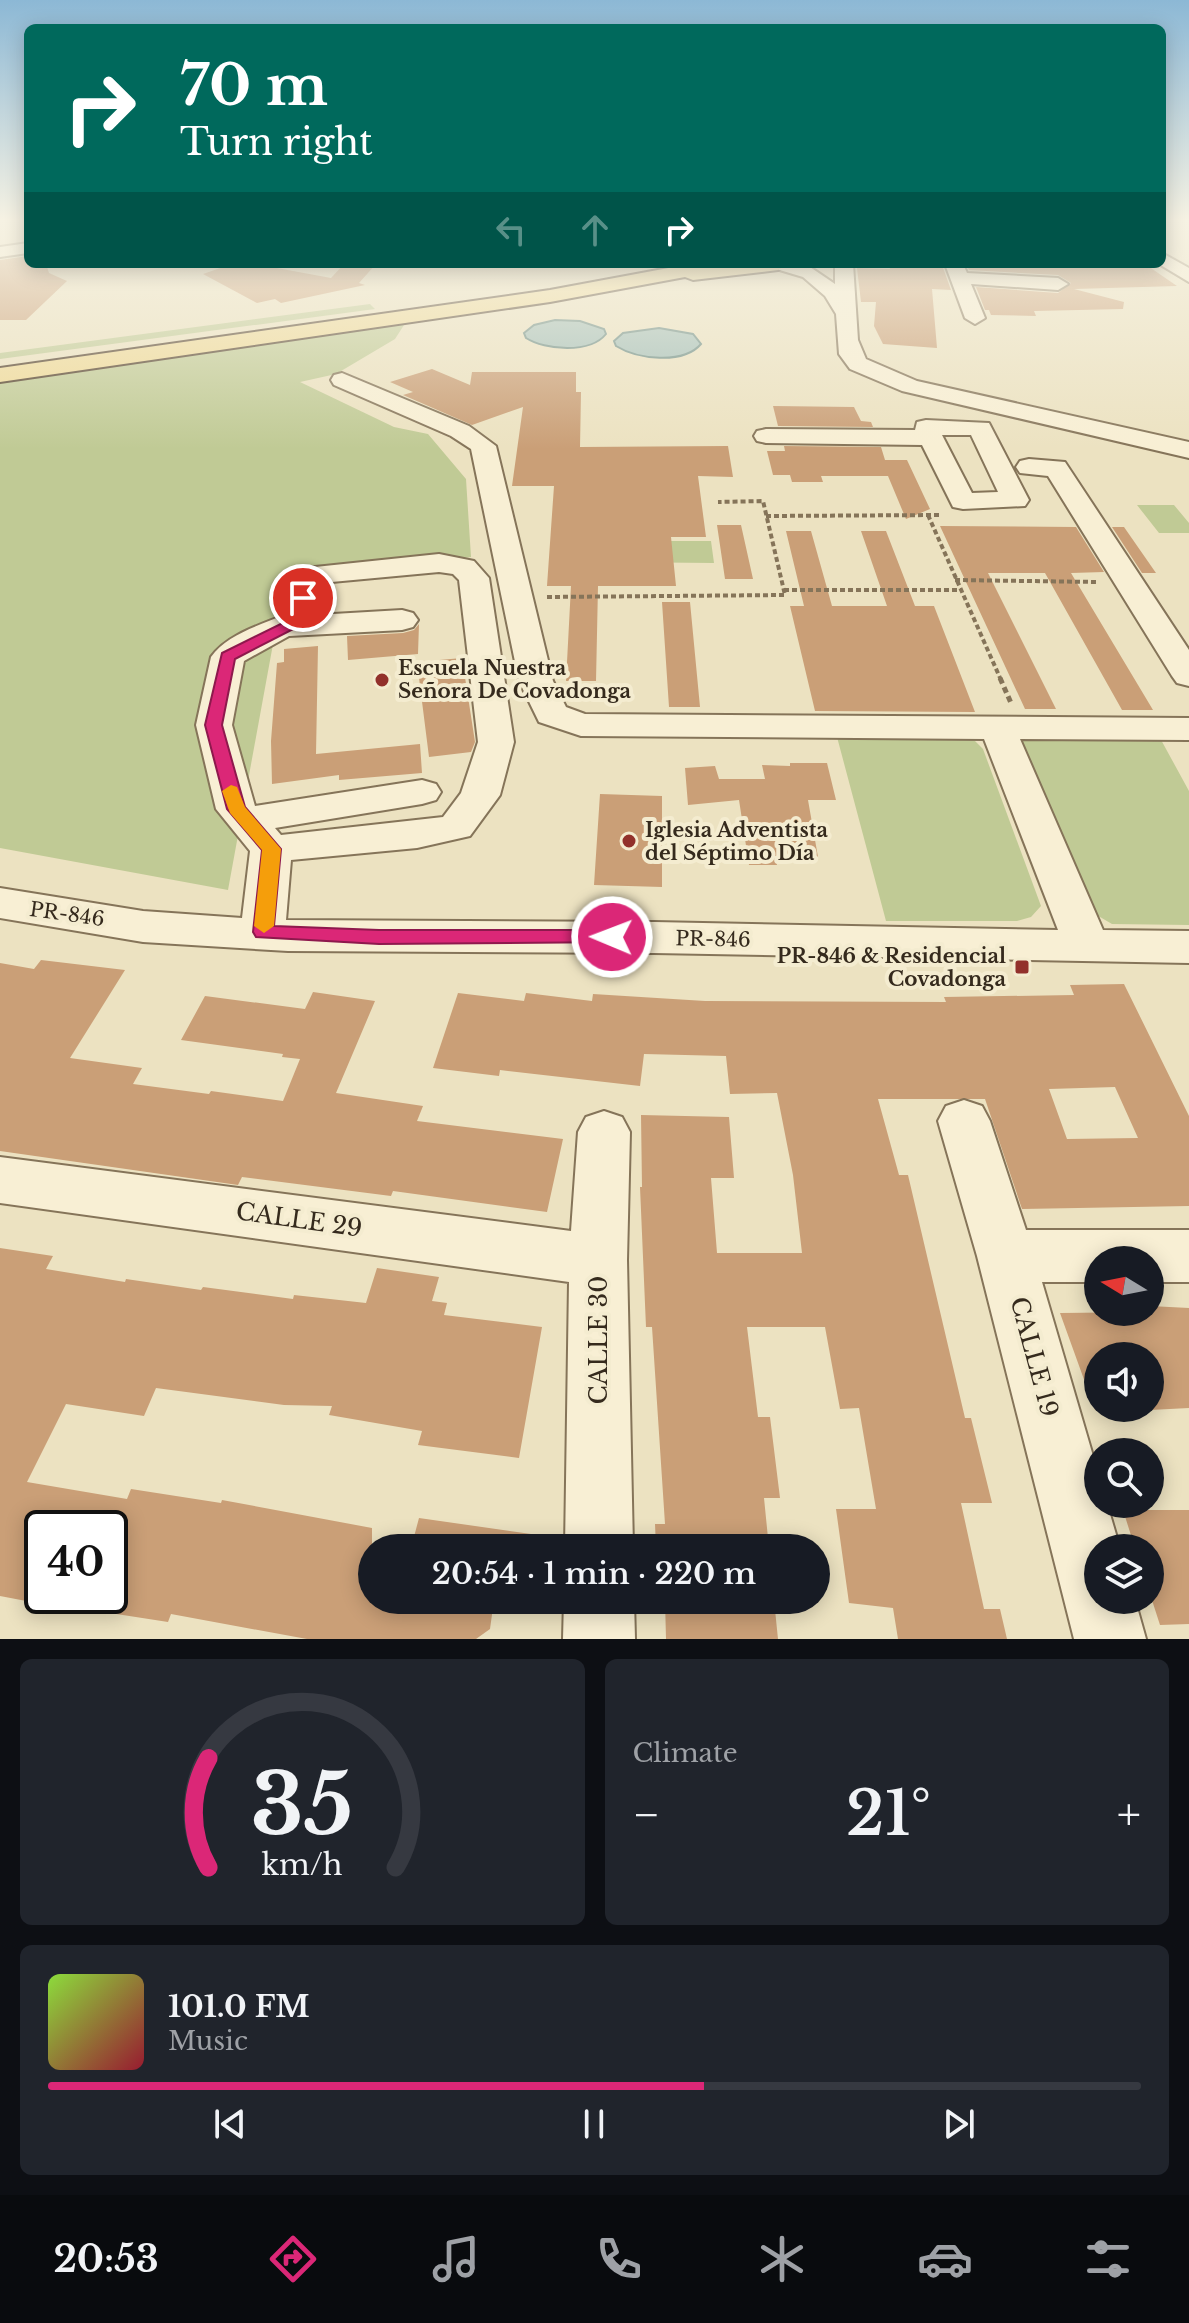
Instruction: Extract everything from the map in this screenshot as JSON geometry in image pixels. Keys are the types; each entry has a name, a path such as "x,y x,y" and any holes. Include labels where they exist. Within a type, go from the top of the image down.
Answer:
{"main road":[{"path":"0,364 470,296"},
{"path":"0,375 540,296"}],"street":[{"path":"837,296 844,311"},
{"path":"844,296 850,354 858,364 892,381 1186,448"},
{"path":"967,296 975,318"},
{"path":"342,380 460,431 483,446 536,681 552,714 581,725 1189,729"},
{"path":"980,428 1015,500 963,501 926,427 980,428 1186,448"},
{"path":"766,436 931,438"},
{"path":"1029,467 1056,468 1189,676"},
{"path":"263,932 271,849 236,809 214,725 228,657 299,620 307,575 439,563 463,567 474,578 496,742 480,795 456,827 417,835 271,849"},
{"path":"283,627 402,620"},
{"path":"1010,729 1087,946"},
{"path":"246,820 422,792"},
{"name":"PR-846","path":"0,903 47,913 206,930 379,937 581,937 1189,947"},
{"name":"CALLE 19","path":"964,1121 1006,1256 1084,1543"},
{"name":"CALLE 30","path":"599,1534 598,1260 604,1132"},
{"name":"CALLE 29","path":"0,1180 598,1260"},
{"path":"1006,1256 1189,1256"},
{"path":"599,1614 599,1639"},
{"path":"1104,1614 1110,1639"}],"path":[{"path":"518,597 785,595 763,501 718,502"},
{"path":"928,515 961,590 1010,729"},
{"path":"766,516 949,515"},
{"path":"955,580 1129,583"},
{"path":"784,590 961,590"}],"green space":[{"path":"370,304 375,309 0,359 0,353"},
{"path":"398,322 404,325 395,339 336,374 300,382 394,427 428,434 466,479 471,557 284,584 228,890 0,848 0,379"},
{"path":"1137,505 1174,505 1189,523 1189,533 1159,533"},
{"path":"608,541 711,541 714,563 609,562"},
{"path":"837,737 965,737 975,741 983,749 1041,906 1031,917 1017,921 886,921"},
{"path":"1160,738 1189,791 1189,925 1112,924 1088,910 1014,739"}],"water":[{"path":"555,320 580,321 604,329 606,334 589,345 567,348 544,345 526,338 524,333 534,325"},
{"path":"659,328 693,334 701,344 683,355 660,358 625,351 614,341 623,333"}],"building":[{"path":"0,296 51,296 26,320 0,320"},
{"path":"245,296 311,296 281,303 275,299 257,303"},
{"path":"860,296 933,296 937,348 883,344 874,326 876,302 861,302"},
{"path":"980,296 1103,296 1124,302 1123,309 1034,311 1036,316 991,315 989,310 985,310"},
{"path":"432,369 470,385 472,372 576,372 576,392 581,392 580,447 728,446 733,477 698,476 706,537 671,537 676,586 598,586 596,681 566,681 571,586 547,586 554,486 512,486 523,407 472,425 403,395 413,392 390,382"},
{"path":"773,406 854,407 861,421 871,422 873,427 778,426"},
{"path":"784,446 881,447 885,460 907,460 930,509 906,519 888,476 821,476 823,482 792,482 790,475 773,475 767,451 785,451"},
{"path":"717,525 741,525 753,579 725,579"},
{"path":"940,526 1076,527 1104,572 1071,573 1153,710 1122,710 1045,573 988,573 1056,709 1025,709"},
{"path":"1112,527 1124,527 1156,573 1142,573"},
{"path":"786,531 811,531 832,606 887,606 861,531 886,531 915,606 934,606 975,712 815,711 790,606 804,606"},
{"path":"662,602 690,602 700,707 669,707"},
{"path":"419,624 418,654 348,660 347,636 403,633 414,630"},
{"path":"318,646 316,754 420,744 422,773 339,780 339,775 272,784 271,741 277,663 284,662 284,649"},
{"path":"462,658 475,742 471,752 429,757 417,662"},
{"path":"790,763 827,763 836,800 808,800 818,857 775,856 777,865 749,865 739,800 688,805 685,768 715,766 719,779 765,779 762,765 790,766"},
{"name":"Iglesia Adventista del Séptimo Día","path":"600,794 662,796 662,887 594,885"},
{"path":"41,960 125,970 70,1058 142,1068 133,1084 209,1094 211,1091 283,1101 300,1059 181,1040 205,996 305,1009 313,992 375,1001 336,1093 423,1106 417,1121 563,1139 547,1212 393,1191 391,1196 242,1177 238,1185 0,1151 0,963 34,969"},
{"path":"1124,984 1189,1116 1189,1206 1022,1209 985,1099 878,1099 899,1175 908,1175 965,1418 971,1418 992,1503 961,1503 984,1609 1000,1609 1007,1639 898,1639 893,1608 849,1603 836,1509 876,1509 859,1408 840,1409 825,1327 747,1327 758,1417 770,1417 780,1498 764,1498 768,1534 655,1534 655,1524 665,1524 652,1327 646,1327 640,1187 641,1115 729,1117 734,1178 711,1178 717,1253 802,1253 793,1175 777,1093 730,1094 726,1056 644,1054 640,1086 500,1070 499,1076 433,1068 458,993 524,1001 526,993 592,1001 593,994 705,1001 946,1002 944,997 1074,995 1070,985","holes":["1115,1087 1138,1138 1067,1139 1049,1089"]},
{"path":"0,1248 53,1256 46,1269 125,1282 126,1279 293,1299 294,1295 366,1303 377,1268 439,1277 432,1301 447,1303 444,1315 542,1327 519,1458 418,1445 422,1431 329,1415 332,1406 284,1405 156,1388 144,1416 66,1404 27,1482 127,1499 131,1489 221,1503 222,1500 372,1528 372,1534 358,1534 358,1614 492,1614 490,1629 476,1639 307,1639 171,1614 168,1622 116,1614 128,1614 128,1510 24,1510 24,1601 0,1596"},
{"path":"1164,1307 1189,1308 1189,1408 1164,1409 1164,1342 1084,1342 1084,1380 1060,1313 1084,1313 1084,1326 1164,1326"},
{"path":"1164,1510 1189,1510 1189,1624 1160,1625 1156,1614 1164,1614 1164,1534 1131,1534 1126,1518 1164,1518"},
{"path":"419,1518 531,1534 415,1534"},
{"path":"665,1614 775,1614 778,1639 666,1639"}],"slow traffic":[{"path":"231,791 236,809 271,849 264,926"}],"place":[{"name":"Escuela Nuestra Señora De Covadonga","path":"382,680"},
{"name":"Iglesia Adventista del Séptimo Día","path":"629,841"},
{"name":"PR-846 & Residencial Covadonga","path":"1022,967"}],"route":[{"path":"303,598 299,620 254,640 228,657 214,725 236,809 271,849 263,932 379,937 612,937"}]}
